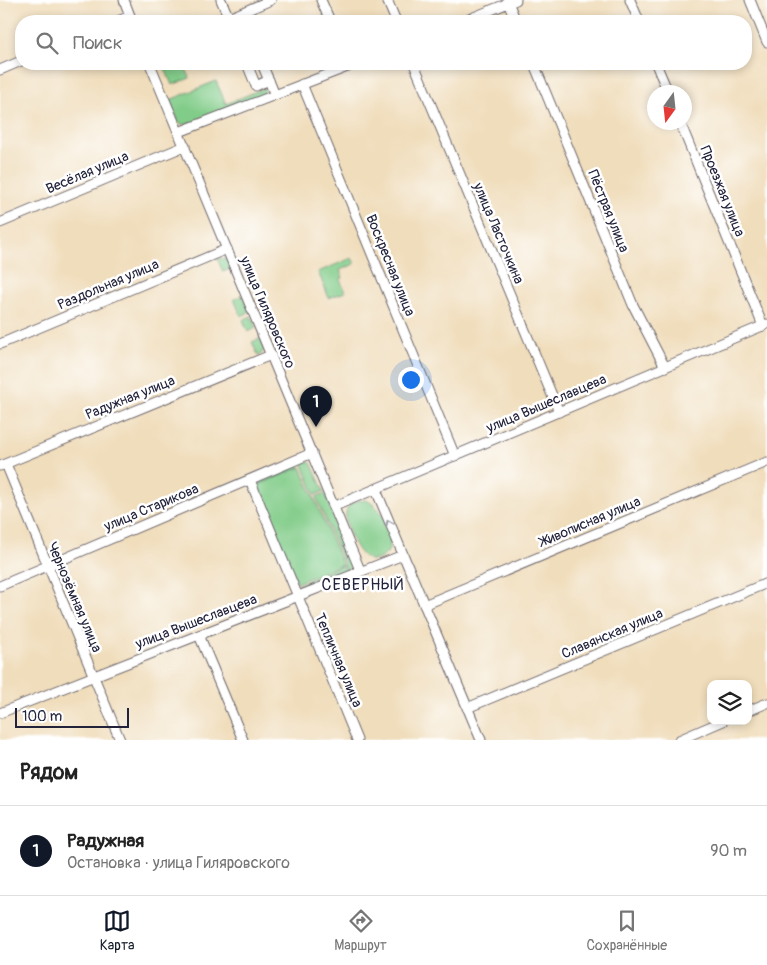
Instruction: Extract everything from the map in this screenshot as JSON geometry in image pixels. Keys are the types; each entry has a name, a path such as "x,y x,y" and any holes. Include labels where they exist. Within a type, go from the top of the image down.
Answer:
{"street":[{"path":"221,0 228,15"},
{"path":"236,15 271,0"},
{"path":"321,0 327,15"},
{"path":"387,0 393,15"},
{"path":"630,0 636,15"},
{"path":"750,0 767,42"},
{"path":"127,1 130,15"},
{"path":"478,15 511,1 514,15"},
{"path":"0,70 15,64"},
{"name":"улица Гиляровского","path":"153,70 360,570"},
{"path":"249,70 256,86 269,80"},
{"path":"265,70 275,94"},
{"path":"179,132 337,70"},
{"name":"улица Ласточкина","path":"416,70 559,412"},
{"name":"Пёстрая улица","path":"536,70 633,306 665,367"},
{"path":"659,70 665,85"},
{"name":"Воскресная улица","path":"302,84 455,456"},
{"name":"Проезжая улица","path":"683,130 765,325"},
{"name":"Весёлая улица","path":"0,223 185,146"},
{"name":"Раздольная улица","path":"0,344 227,249"},
{"name":"улица Вышеславцева","path":"335,506 765,325"},
{"name":"Радужная улица","path":"3,465 271,355"},
{"name":"улица Старикова","path":"0,586 312,454"},
{"name":"Живописная улица","path":"424,605 767,462"},
{"name":"Чернозёмная улица","path":"3,465 120,740"},
{"name":"Тепличная улица","path":"250,480 357,740"},
{"path":"376,490 480,740"},
{"name":"улица Вышеславцева","path":"0,713 360,570 403,555"},
{"name":"Славянская улица","path":"467,708 767,583"},
{"path":"199,635 243,740"},
{"path":"752,709 767,703"},
{"path":"679,740 714,725"}],"green space":[{"path":"166,70 187,70 190,78 172,85"},
{"path":"216,81 226,104 264,88 265,93 185,125 179,123 170,100"},
{"path":"217,258 226,259 232,268 223,272"},
{"path":"352,258 355,264 340,270 343,278 340,279 345,292 329,298 318,272"},
{"path":"243,295 250,312 241,316 234,299"},
{"path":"251,316 256,328 248,332 243,320"},
{"path":"261,338 264,350 259,357 252,342"},
{"path":"302,462 311,463 324,491 315,495"},
{"path":"298,464 300,467 259,484 262,480"},
{"path":"301,467 342,564 297,583 258,485"},
{"path":"325,493 353,561 347,571 316,497"},
{"path":"366,500 378,509 389,531 390,547 387,553 375,560 365,557 357,548 351,537 346,517 348,507 358,501"},
{"path":"343,565 346,573 308,589 298,585"}],"place":[{"name":"Радужная","path":"316,427"}],"district":[{"name":"СЕВЕРНЫЙ","path":"363,584"}]}
